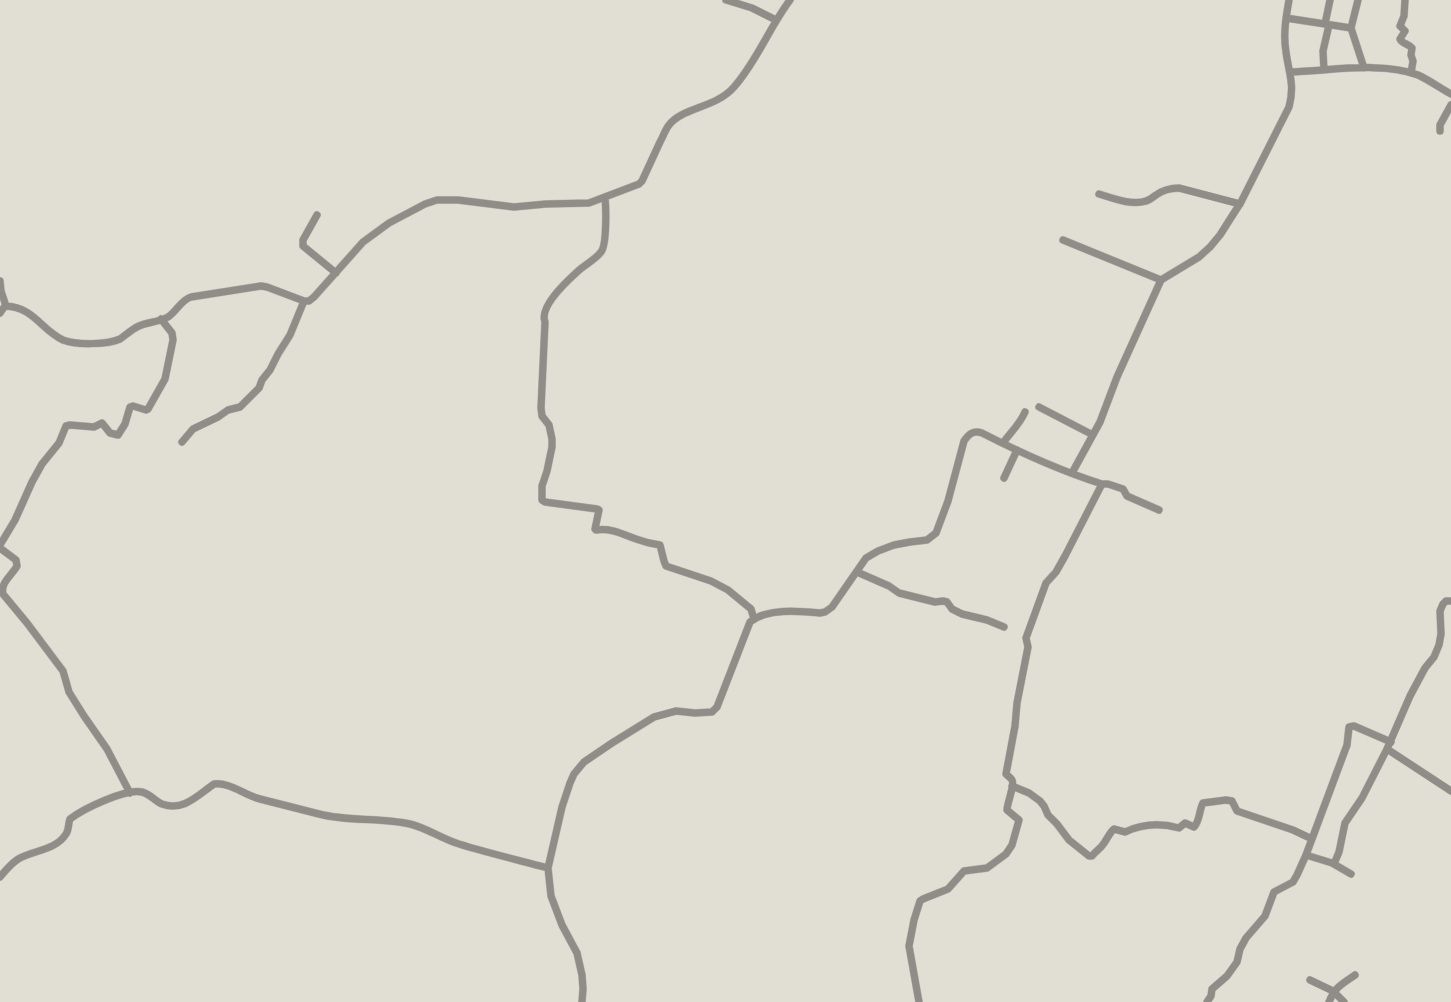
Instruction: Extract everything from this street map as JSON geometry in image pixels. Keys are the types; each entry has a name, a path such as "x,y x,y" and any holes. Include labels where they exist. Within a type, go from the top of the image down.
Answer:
{"street":[{"path":"726,0 752,8 776,20"},
{"path":"6,306 31,314 62,339 87,344 118,340 139,326 172,314 188,298 232,290 267,287 304,301 309,301 363,242 389,223 425,204 437,200 458,200 514,207 589,203 605,198 642,181 669,124 683,114 725,96 735,86 790,0"},
{"path":"1072,473 1100,422 1117,376 1161,280 1199,256 1220,235 1240,204 1289,107 1292,96 1291,72 1284,34 1289,0"},
{"path":"1324,70 1323,51 1330,0"},
{"path":"1358,0 1351,28 1364,68"},
{"path":"1405,0 1404,16 1400,26 1405,31 1400,40 1412,48 1410,56 1413,61 1411,73"},
{"path":"1286,18 1351,28"},
{"path":"1291,72 1364,68 1390,69 1422,77 1451,94"},
{"path":"1440,131 1440,125 1451,105"},
{"path":"1098,194 1128,201 1142,202 1150,200 1163,191 1179,188 1240,204"},
{"path":"605,198 604,246 602,252 577,272 556,293 544,312 541,408 542,416 549,426 552,439 547,471 542,486 542,500 597,509 596,530 602,529 618,532 660,545 666,566 711,581 728,590 751,609 754,619"},
{"path":"317,215 303,240 303,246 336,273"},
{"path":"1063,240 1161,280"},
{"path":"0,281 0,291 6,306"},
{"path":"182,442 193,429 228,410 240,407 259,388 290,335 304,301"},
{"path":"0,313 6,306"},
{"path":"130,793 108,748 69,692 63,672 3,594 1,590 2,585 17,566 16,560 0,546 32,482 42,464 59,443 66,426 91,427 102,423 110,433 118,435 125,424 130,407 148,410 165,379 173,340 172,333 161,319"},
{"path":"1040,407 1093,435"},
{"path":"1003,444 1022,420 1025,412"},
{"path":"582,1002 582,975 577,953 562,925 551,896 548,868 562,807 574,774 584,762 654,716 676,711 712,712 717,707 750,622 759,616 784,611 825,612 832,607 866,558 878,551 902,543 927,540 936,533 948,500 964,441 969,434 976,431 982,433 1003,444 1072,473 1102,484 1123,489 1127,496 1159,510"},
{"path":"1004,478 1017,450"},
{"path":"919,1002 909,946 920,902 948,889 964,871 987,868 1009,850 1019,824 1019,820 1007,808 1012,781 1006,774 1028,647 1025,640 1046,583 1056,572 1102,484"},
{"path":"857,572 899,592 935,602 947,602 952,610 1004,627"},
{"path":"1334,864 1339,852 1345,823 1361,801 1389,746 1410,696 1425,668 1434,657 1441,634 1440,611 1446,601 1451,601"},
{"path":"1207,1002 1212,989 1237,962 1240,949 1246,938 1265,916 1274,892 1293,882 1297,875 1347,745 1350,727 1354,726 1389,746 1451,791"},
{"path":"0,876 18,859 44,850 62,838 67,833 70,819 74,816 107,799 142,792 164,805 182,805 191,801 214,784 228,785 259,799 338,818 411,824 458,844 548,868"},
{"path":"1012,786 1029,792 1041,802 1048,815 1058,824 1069,840 1089,856 1092,856 1101,847 1114,829 1125,832 1134,827 1163,824 1179,828 1185,824 1194,827 1197,824 1200,808 1203,803 1226,800 1232,801 1237,811 1293,830 1312,839"},
{"path":"1306,854 1334,864 1351,874"},
{"path":"1329,1002 1334,991 1355,975"},
{"path":"1310,980 1334,991 1344,1002"}]}
